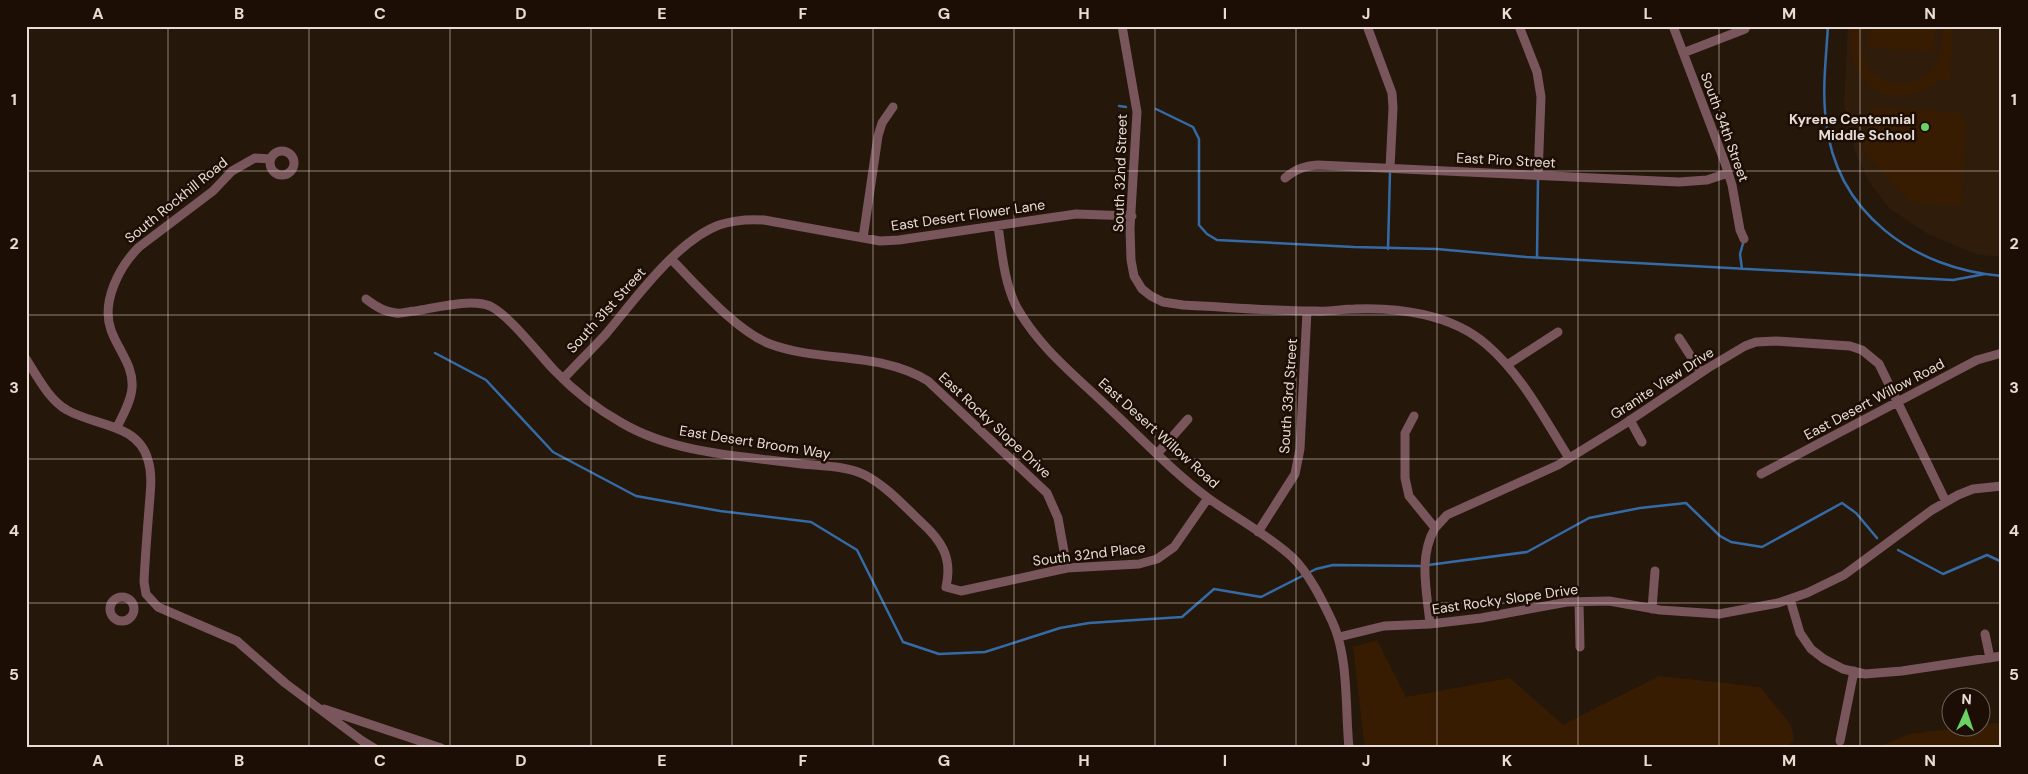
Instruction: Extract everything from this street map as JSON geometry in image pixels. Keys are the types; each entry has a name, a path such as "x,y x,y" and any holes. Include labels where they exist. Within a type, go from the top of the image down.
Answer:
{"street":[{"name":"South 32nd Street","path":"1122,26 1137,112 1131,260 1134,276 1142,289 1163,302 1183,305 1307,311"},
{"path":"1367,26 1392,93 1390,168"},
{"path":"1520,26 1537,72 1540,97 1538,176"},
{"name":"South 34th Street","path":"1673,26 1728,173 1738,208 1740,230 1744,239"},
{"path":"1683,53 1745,29"},
{"path":"863,238 878,136 882,123 893,107"},
{"name":"South Rockhill Road","path":"117,427 130,395 131,374 111,330 108,317 110,297 129,256 213,190 232,171 255,158 270,159"},
{"name":"East Piro Street","path":"1285,178 1297,169 1306,166 1390,168 1679,182 1707,180 1728,173"},
{"name":"East Desert Flower Lane","path":"672,260 693,240 718,225 749,219 880,241 899,240 1076,214 1132,216"},
{"name":"East Desert Willow Road","path":"998,226 1008,286 1016,306 1035,335 1157,454 1208,498 1258,532 1293,559 1315,591 1338,637"},
{"name":"South 31st Street","path":"563,379 604,335 647,283 672,260"},
{"name":"East Rocky Slope Drive","path":"672,260 745,330 767,343 787,349 895,365 913,372 928,381 1047,494 1058,518 1067,568"},
{"name":"East Desert Broom Way","path":"366,299 377,308 396,313 456,304 473,303 488,306 504,316 563,379 596,406 623,424 649,436 704,451 834,468 863,474 882,485 942,544 949,573 946,587"},
{"path":"1307,311 1355,309 1404,311 1438,319 1464,329 1485,343 1516,375 1569,458"},
{"name":"South 33rd Street","path":"1258,532 1295,474 1300,449 1307,311"},
{"path":"1507,365 1558,332"},
{"path":"1679,338 1701,372"},
{"name":"Granite View Drive","path":"1435,528 1447,515 1569,458 1701,372 1745,346 1756,342 1776,340 1850,346 1862,350 1880,364 1946,502"},
{"name":"East Desert Willow Road","path":"1761,474 1977,360 2002,353"},
{"path":"26,359 53,398 66,410 117,427 129,434 142,447 148,460 151,481 144,582 146,594 158,607 237,640 285,683 374,748"},
{"path":"1414,416 1405,433 1405,478 1409,496 1435,528 1428,540 1425,558 1430,624"},
{"path":"1157,454 1188,419"},
{"path":"1630,420 1642,442"},
{"name":"East Rocky Slope Drive","path":"1338,637 1384,626 1430,624 1481,618 1553,604 1609,601 1652,608 1719,614 1778,603 1807,593 1844,575 1932,510 1946,502 1973,489 2002,486"},
{"name":"South 32nd Place","path":"946,587 961,591 1067,568 1140,564 1157,559 1174,547 1208,498"},
{"path":"1652,608 1655,571"},
{"path":"133,603 146,594"},
{"path":"1790,599 1800,633 1811,650 1843,668 1865,674 2002,656"},
{"path":"1579,602 1580,647"},
{"path":"1986,634 1990,658"},
{"path":"1338,637 1342,657 1349,748"},
{"path":"1840,741 1854,671"},
{"path":"317,706 438,747"}],"shaded area":[{"name":"Kyrene Centennial Middle School","path":"1848,26 2002,26 2002,257 1978,255 1928,234 1889,208 1868,180 1854,149 1844,105"},
{"path":"1852,26 1862,26 1862,55 1866,64 1874,73 1883,80 1905,83 1916,81 1933,68 1940,53 1942,26 1953,26 1950,80 1939,80 1917,92 1904,95 1880,92 1861,77 1855,65 1851,46"},
{"path":"1869,26 1935,26 1933,51 1868,48"},
{"path":"1869,108 1957,112 1966,121 1961,206 1910,202 1864,151"},
{"path":"1377,640 1406,697 1510,678 1563,725 1659,676 1760,687 1791,725 1794,740 1785,748 1365,748 1353,647"},
{"path":"2002,722 2002,748 1877,748 1909,734 1940,731 1940,736 1990,736 1990,724"}],"waterway":[{"path":"1828,26 1824,86 1826,121 1833,154 1845,183 1863,209 1885,230 1910,248 1939,262 1970,271 2002,276"},
{"path":"1119,106 1126,107"},
{"path":"1156,109 1193,127 1199,139 1199,225 1207,234 1217,240 1437,249 1526,257 1953,280 1985,274"},
{"path":"1388,249 1390,172"},
{"path":"1537,258 1538,178"},
{"path":"1742,269 1740,254 1744,240"},
{"path":"435,353 486,380 553,452 636,496 720,511 811,522 857,550 903,642 939,654 985,652 1060,628 1089,623 1182,617 1214,589 1261,597 1316,569 1333,565 1423,566"},
{"path":"1428,565 1527,552 1589,518 1640,508 1686,503 1720,536 1731,542 1762,547 1842,503 1856,513 1877,538"},
{"path":"1898,550 1943,574 1987,555 2002,562"}],"place":[{"name":"Kyrene Centennial Middle School","path":"1925,127"}]}
